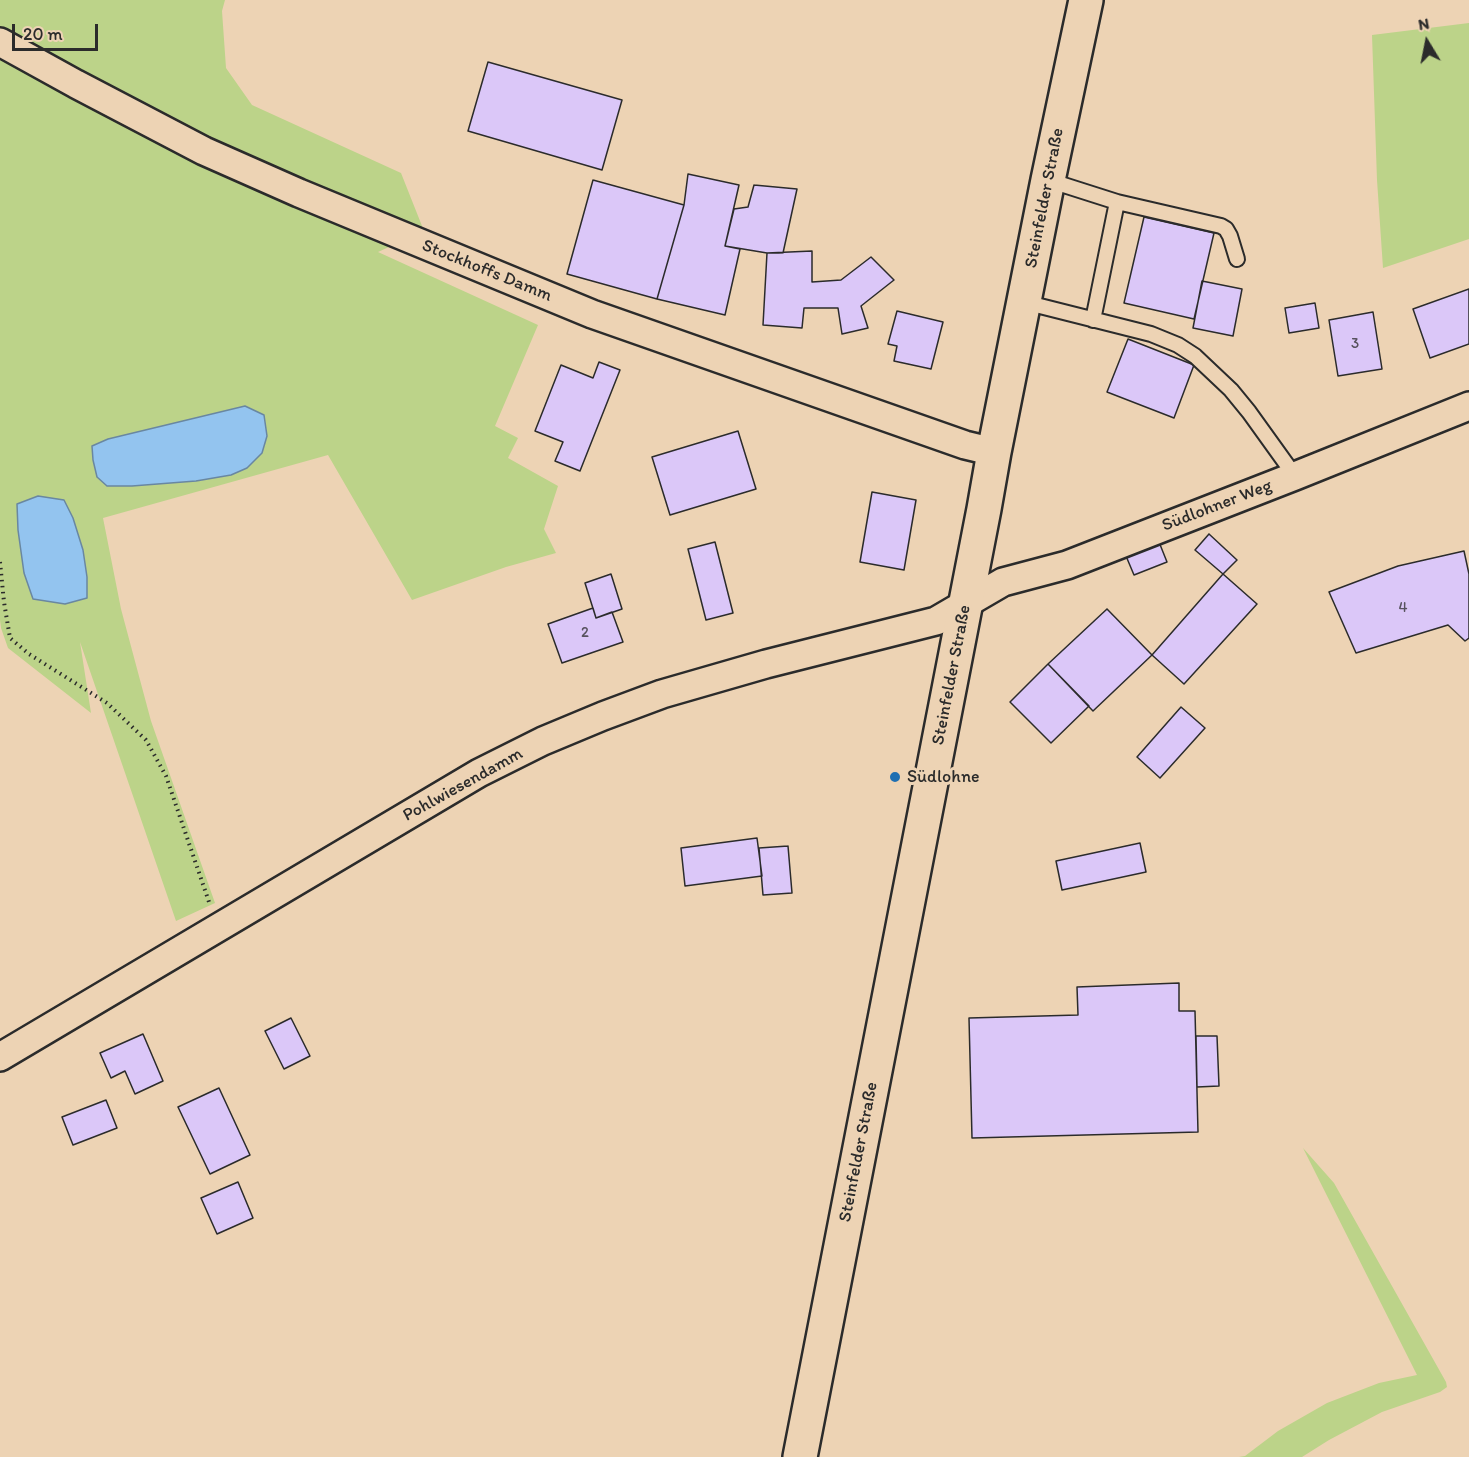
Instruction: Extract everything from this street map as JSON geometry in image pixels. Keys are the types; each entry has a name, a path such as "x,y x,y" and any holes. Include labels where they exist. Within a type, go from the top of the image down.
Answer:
{"main road":[{"name":"Steinfelder Straße","path":"800,1457 994,452 1086,0"}],"street":[{"name":"Stockhoffs Damm","path":"0,42 204,151 299,193 592,314 965,445 994,452"},
{"name":"Südlohner Weg","path":"965,605 1004,582 1067,565 1469,406"},
{"name":"Pohlwiesendamm","path":"0,1057 479,773 543,741 662,694 766,664 936,621 965,605"}],"lane":[{"path":"1048,180 1117,202 1221,226 1230,236 1237,259"},
{"path":"1093,320 1117,202"},
{"path":"1024,302 1151,334 1178,345 1195,356 1231,390 1295,476"}],"path":[{"path":"0,562 10,638 29,654 107,703 146,741 166,776 218,928"}],"green space":[{"path":"0,0 225,0 222,11 226,68 252,105 401,173 424,231 378,252 538,325 495,426 518,438 508,458 558,486 544,529 556,553 506,567 412,600 328,455 103,518 121,609 151,721 215,903 176,921 80,642 91,713 8,648 0,620","holes":["245,406 231,475 196,481 132,486 224,411"]},
{"path":"1469,23 1469,239 1383,268 1377,180 1372,35"},
{"path":"1303,1148 1334,1183 1447,1387 1440,1392 1382,1412 1302,1457 1239,1457 1245,1456 1278,1431 1327,1403 1379,1383 1417,1375"}],"water":[{"path":"245,406 264,415 267,436 262,453 247,468 231,475 196,481 132,486 107,486 97,477 92,446 108,439"},
{"path":"38,496 64,500 73,518 83,550 87,598 65,604 33,599 24,573 17,504"}],"building":[{"path":"488,62 622,100 602,170 468,131"},
{"path":"688,174 739,185 725,246 740,249 725,315 657,299 684,205"},
{"path":"593,180 684,205 657,299 567,274"},
{"path":"754,185 797,189 783,253 767,253 725,246 734,209 748,207"},
{"path":"1144,217 1214,233 1194,319 1124,303"},
{"path":"812,251 812,282 841,280 871,257 894,280 861,306 868,328 842,334 838,308 804,308 802,328 763,325 767,253"},
{"path":"1202,281 1242,289 1233,336 1193,328"},
{"path":"1469,289 1469,344 1430,358 1413,309"},
{"path":"1315,303 1319,328 1289,333 1285,308"},
{"path":"897,311 943,322 931,369 894,361 897,346 888,344"},
{"path":"1373,312 1382,369 1338,376 1329,320"},
{"path":"1128,339 1194,365 1174,418 1107,392"},
{"path":"599,362 620,370 580,471 555,461 563,442 535,431 561,365 593,378"},
{"path":"738,431 756,489 670,515 652,457"},
{"path":"872,492 916,500 904,570 860,562"},
{"path":"1209,534 1237,560 1223,574 1195,550"},
{"path":"715,542 733,613 706,620 688,549"},
{"path":"1159,542 1167,562 1134,575 1126,556"},
{"path":"1464,551 1469,574 1469,638 1465,641 1448,625 1356,653 1329,592 1398,566"},
{"path":"611,574 622,609 596,618 585,583"},
{"path":"1223,574 1257,604 1184,684 1152,655"},
{"path":"593,608 596,618 612,612 623,642 562,663 548,624"},
{"path":"1107,609 1152,655 1093,711 1048,664"},
{"path":"1048,664 1089,706 1051,743 1010,702"},
{"path":"1181,707 1205,728 1160,778 1137,757"},
{"path":"757,838 762,876 685,886 681,848"},
{"path":"1140,843 1146,872 1062,890 1056,861"},
{"path":"788,846 792,893 763,895 759,848"},
{"path":"1179,983 1179,1011 1195,1011 1198,1132 972,1138 969,1018 1078,1015 1077,987"},
{"path":"291,1018 310,1056 284,1069 265,1031"},
{"path":"143,1034 163,1081 135,1094 125,1071 111,1078 100,1053"},
{"path":"1196,1036 1217,1036 1219,1086 1197,1087"},
{"path":"219,1088 250,1155 210,1174 178,1107"},
{"path":"106,1100 117,1128 73,1145 62,1117"},
{"path":"238,1182 253,1218 217,1234 201,1198"}],"place":[{"name":"Südlohne","path":"895,777"}]}
